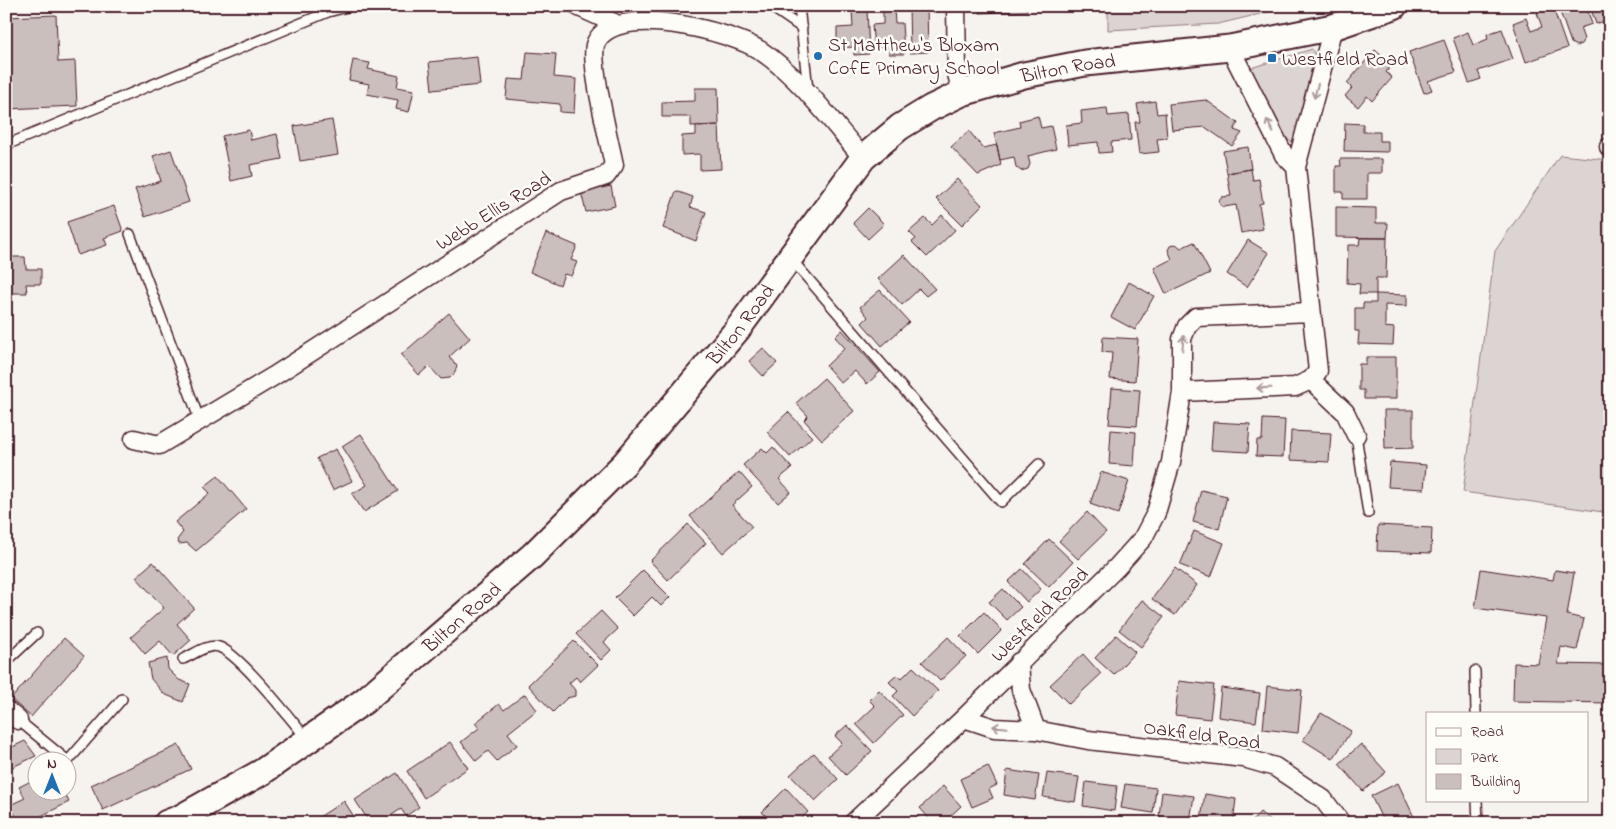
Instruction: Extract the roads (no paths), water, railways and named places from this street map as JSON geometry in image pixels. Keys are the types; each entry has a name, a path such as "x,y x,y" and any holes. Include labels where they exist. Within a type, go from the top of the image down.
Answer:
{"main road":[{"name":"Bilton Road","path":"167,823 180,818 262,772 364,701 457,623 533,555 617,471 737,330 863,158 900,127 931,108 962,93 1024,75 1085,63 1230,48 1334,27 1394,6"}],"street":[{"path":"956,6 957,74 962,93"},
{"path":"579,7 614,23 624,19 646,17 724,34 760,50 784,70 808,95 863,158"},
{"name":"Webb Ellis Road","path":"134,439 159,445 274,376 538,204 561,191 606,176 614,165 595,65 595,45 600,35 614,23"},
{"path":"1182,392 1295,387 1311,380 1318,371 1296,167 1334,27"},
{"path":"1230,48 1284,155 1296,167"},
{"name":"Westfield Road","path":"853,823 964,718 1117,567 1143,538 1156,513 1171,462 1182,392 1182,339 1187,326 1196,317 1311,312"},
{"path":"1311,380 1345,412 1356,435"},
{"path":"1019,662 1021,690 1036,730"},
{"name":"Oakfield Road","path":"964,718 994,728 1036,730 1088,740 1244,758 1275,767 1324,799 1341,823"}],"lane":[{"path":"6,145 328,12 351,6"},
{"path":"547,6 579,7"},
{"path":"770,6 802,28"},
{"path":"800,6 808,95"},
{"path":"130,234 200,421"},
{"path":"789,257 1002,502 1039,464"},
{"path":"1356,435 1368,513"},
{"path":"6,662 37,633"},
{"path":"184,659 208,647 218,646 274,700 308,740"},
{"path":"1475,671 1476,712"},
{"path":"12,715 68,760 122,699"},
{"path":"1477,802 1478,823"}],"place":[{"name":"St Matthew's Bloxam CofE Primary School","path":"818,56"},
{"name":"Westfield Road","path":"1272,58"}]}
